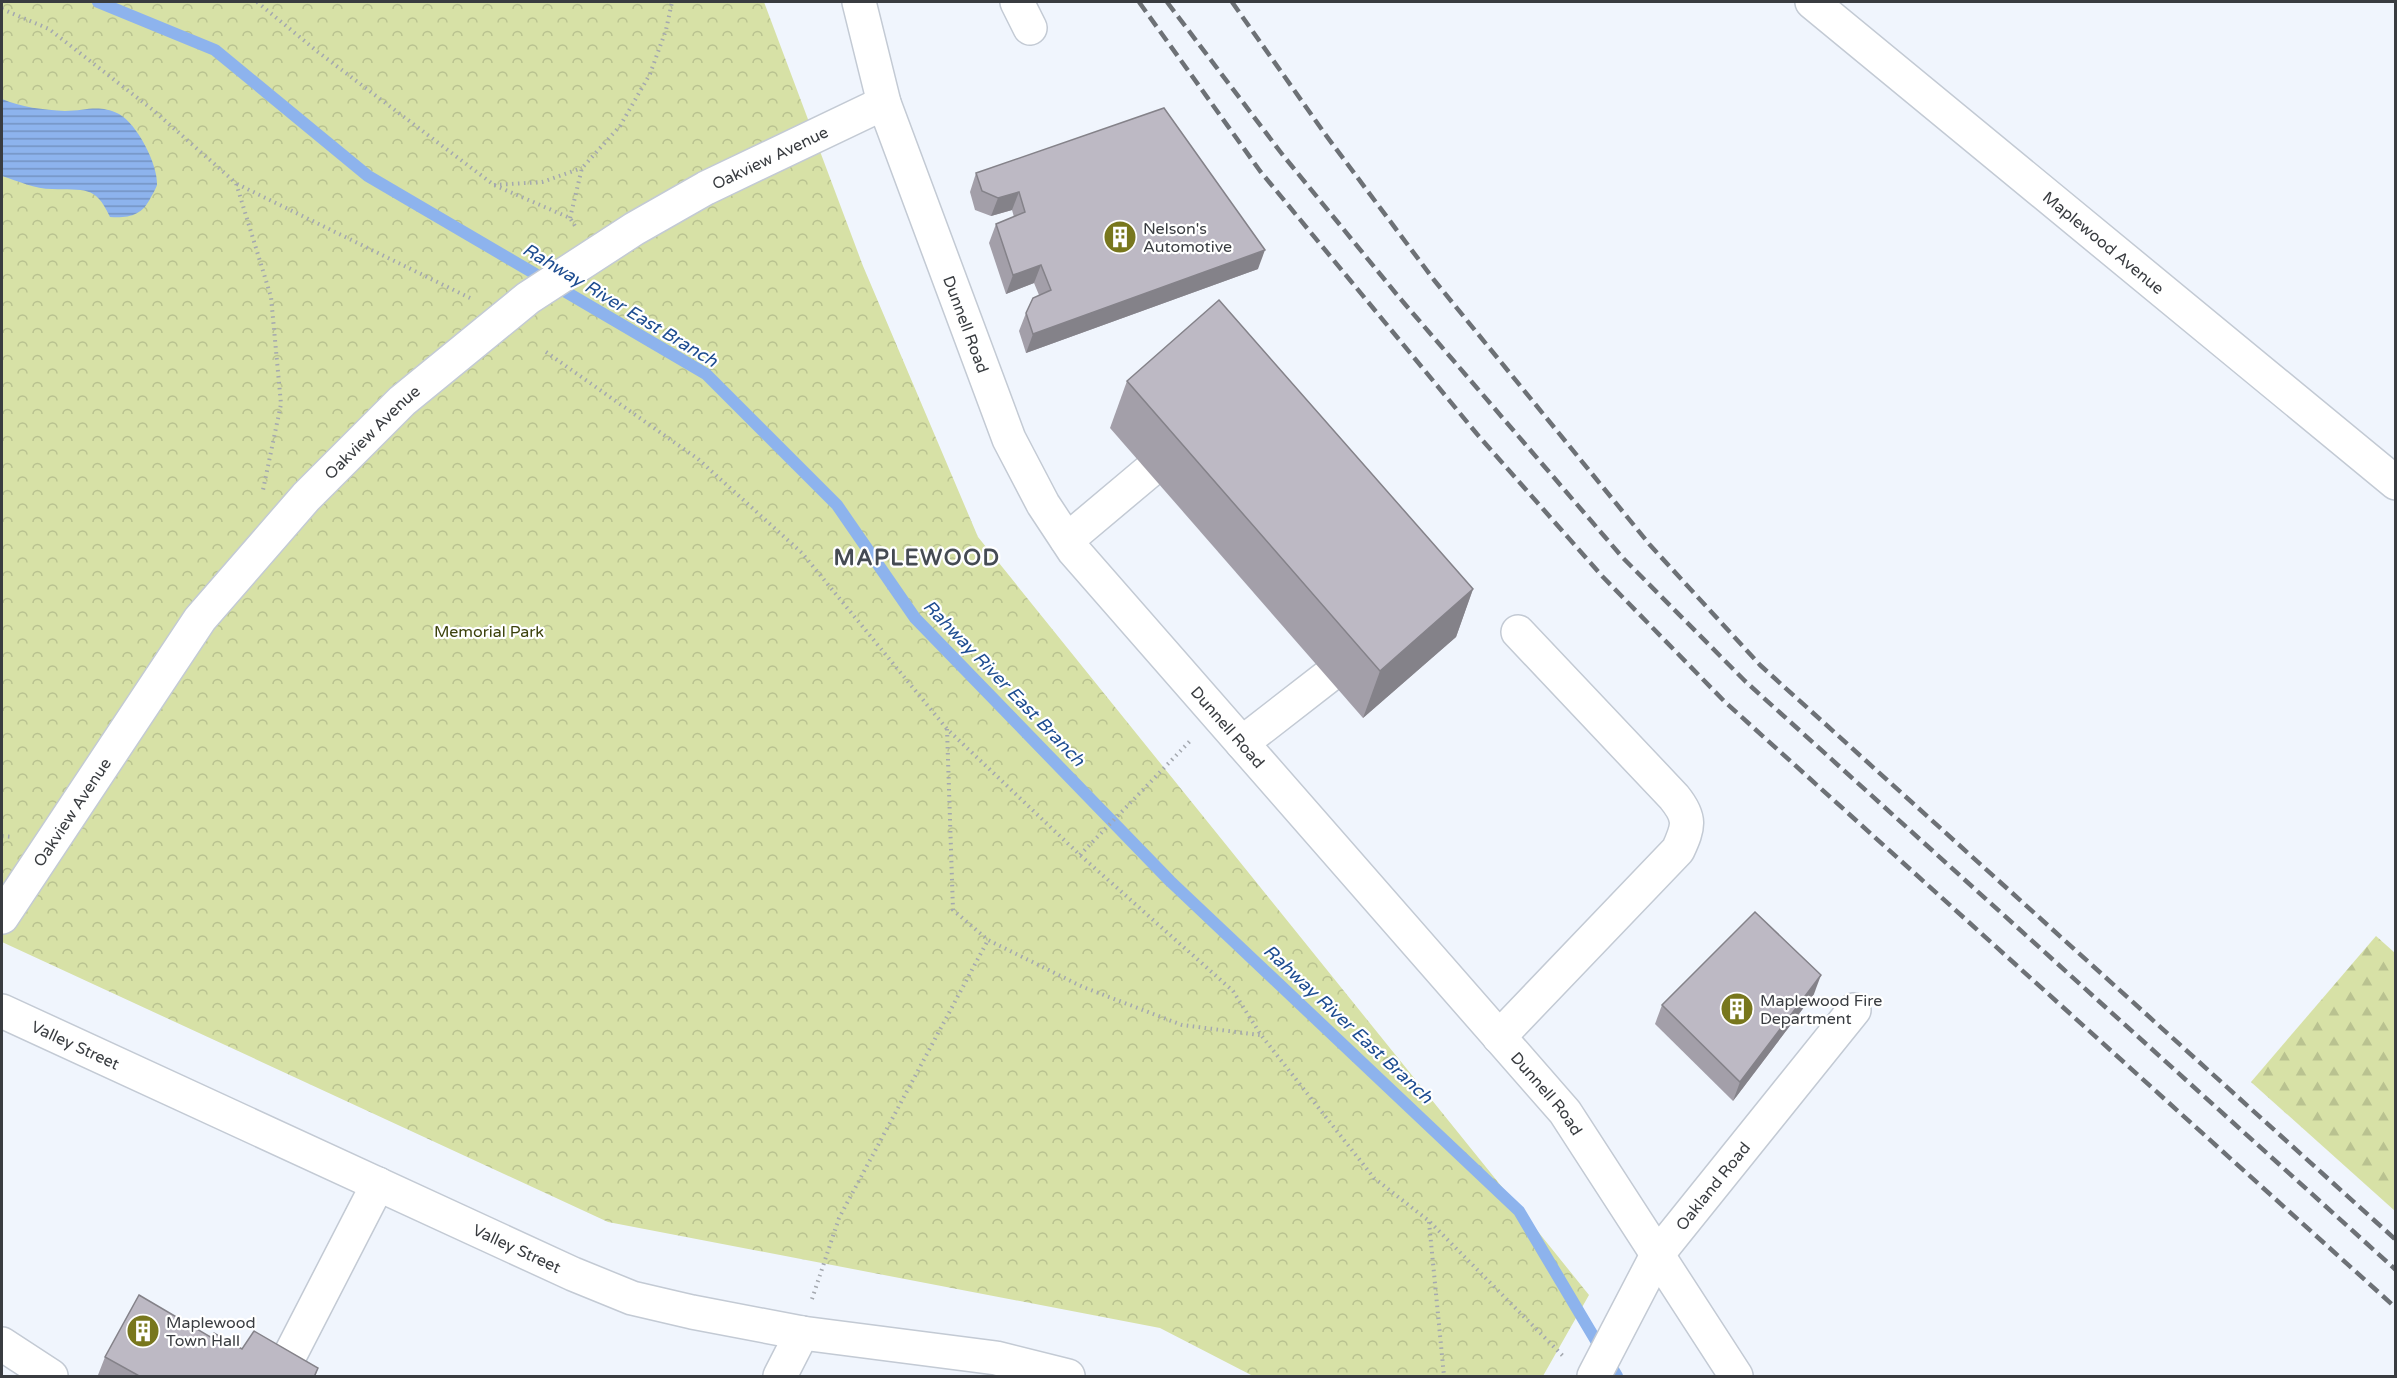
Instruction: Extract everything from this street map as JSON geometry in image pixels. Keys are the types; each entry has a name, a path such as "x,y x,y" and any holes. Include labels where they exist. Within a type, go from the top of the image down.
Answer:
{"street":[{"name":"Dunnell Road","path":"859,2 884,102 1009,439 1043,504 1074,551 1565,1112 1736,1377"},
{"name":"Maplewood Avenue","path":"1812,2 2396,483"},
{"name":"Oakview Avenue","path":"2,917 200,620 306,497 402,401 528,298 634,229 706,188 884,102"},
{"path":"1067,540 1148,472"},
{"path":"1499,1037 1678,850 1688,829 1685,811 1674,796 1518,632"},
{"path":"1242,743 1327,677"},
{"name":"Oakland Road","path":"1581,1369 1631,1305 1657,1255 1854,1010"},
{"name":"Valley Street","path":"2,1011 573,1274 632,1298 802,1333 996,1358 1068,1377"},
{"path":"291,1355 378,1184"},
{"path":"780,1377 802,1333"},
{"path":"2,1344 51,1377"}],"path":[{"path":"257,2 318,52 494,185 570,218 575,226"},
{"path":"494,185 542,182 582,168 620,126 650,74 666,30 672,2"},
{"path":"2,9 49,29 153,110 236,183 474,300"},
{"path":"570,218 582,168"},
{"path":"236,183 271,297 281,404 262,495"},
{"path":"546,352 698,459 802,553 947,729 1080,855 1233,991 1261,1035 1374,1178 1429,1221 1581,1369"},
{"path":"947,729 953,910 988,940 1083,987 1182,1025 1261,1035"},
{"path":"1080,855 1172,757"},
{"path":"2,836 13,837"},
{"path":"802,1333 839,1218 988,940"},
{"path":"1429,1221 1444,1377"}],"green space":[{"name":"Memorial Park","path":"2,2 764,2 863,266 978,537 1589,1295 1543,1376 1253,1376 1160,1328 608,1222 2,942"},
{"path":"2376,936 2395,953 2395,1211 2251,1082"}],"water":[{"path":"2,99 41,109 65,111 105,109 119,114 133,126 150,156 157,185 154,193 139,212 123,217 110,217 99,199 87,191 39,188 2,176"}],"building":[{"name":"Nelson's Automotive","path":"1164,108 1265,250 1033,334 1026,313 1033,298 1051,290 1041,265 1013,275 996,224 1025,212 1019,192 998,198 982,191 976,173"},
{"path":"1219,300 1473,589 1380,671 1127,381"},
{"name":"Maplewood Fire Department","path":"1755,912 1821,975 1740,1082 1662,1005"},
{"path":"139,1295 212,1338 214,1333 242,1349 254,1331 318,1368 314,1377 141,1377 105,1357"}],"waterway":[{"name":"Rahway River East Branch","path":"98,2 215,50 368,176 706,374 837,505 915,618 1170,881 1519,1211 1617,1376"}],"railway":[{"path":"1139,2 1260,171 1477,434 1603,577 1725,702 2396,1308"},
{"path":"1167,2 1282,154 1398,296 1623,558 1745,681 2396,1270"},
{"path":"1232,2 1325,134 1434,280 1650,545 1760,665 2396,1240"}],"place":[{"name":"Nelson's Automotive","path":"1120,237"},
{"name":"Maplewood Fire Department","path":"1737,1009"},
{"name":"Maplewood Town Hall","path":"143,1331"}],"district":[{"name":"MAPLEWOOD","path":"917,557"}]}
